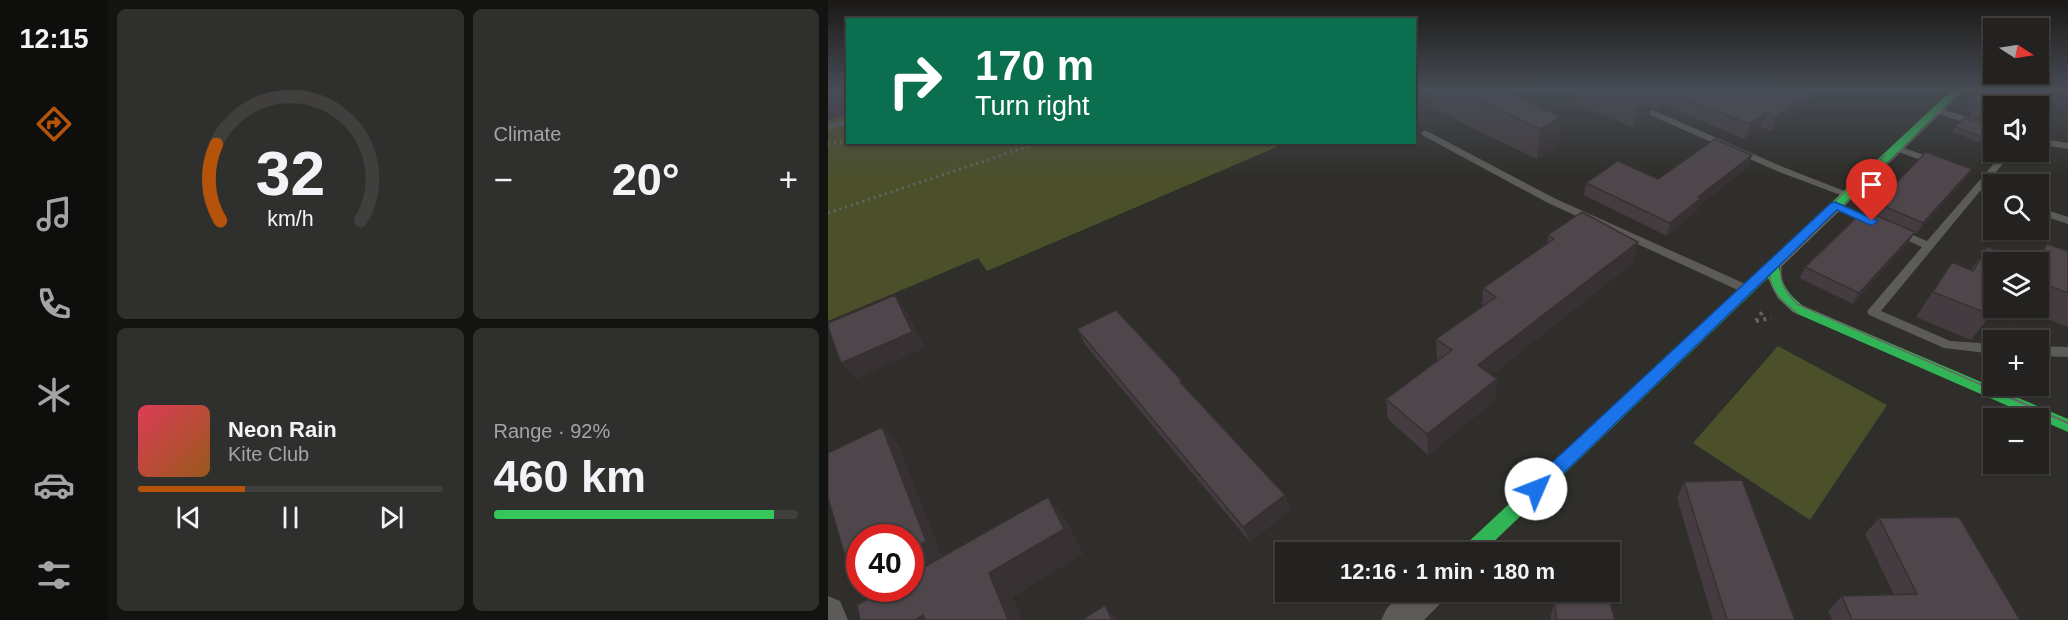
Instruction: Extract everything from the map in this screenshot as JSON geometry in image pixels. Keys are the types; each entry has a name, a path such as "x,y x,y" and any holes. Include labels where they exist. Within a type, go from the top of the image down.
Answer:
{"street":[{"path":"1480,542 1928,118"},
{"path":"1773,264 1772,273 1779,291 1798,309 2068,426"},
{"path":"1399,620 1418,602"},
{"path":"828,613 830,620"}],"lane":[{"path":"1664,118 1780,169 1847,194"},
{"path":"1960,118 1983,125"},
{"path":"828,127 846,122"},
{"path":"1425,133 1552,201 1746,289"},
{"path":"2049,143 2068,146"},
{"path":"1896,148 1943,165"},
{"path":"1983,349 1948,345 1873,312 1978,181 1998,162"},
{"path":"1978,181 1983,185"},
{"path":"1835,205 1928,246"},
{"path":"2049,214 2068,221"},
{"path":"2049,351 2068,352"}],"path":[{"path":"828,144 846,141"},
{"path":"828,213 1035,144"}],"shaded area":[{"path":"828,118 841,118 828,122"}],"green space":[{"path":"846,118 846,144 1284,144 987,271 978,258 828,321 828,120"},
{"path":"1778,346 1887,405 1810,520 1693,443"}],"building":[{"path":"1517,118 1559,118 1541,129"},
{"path":"1734,118 1759,118 1750,124"},
{"path":"1964,118 1983,124 1983,136 1982,137 1955,127"},
{"path":"1715,139 1752,155 1698,197 1701,198 1670,223 1586,183 1618,161 1658,179"},
{"path":"1926,152 1972,169 1923,223 1877,203"},
{"path":"1582,212 1638,242 1478,365 1497,379 1427,434 1386,399 1452,350 1436,339 1496,297 1483,288 1554,239 1548,235"},
{"path":"1868,212 1915,232 1859,293 1805,267 1859,215 1864,217"},
{"path":"2047,244 2068,251 2068,293 2049,286 2049,252 2043,252"},
{"path":"1987,247 2000,252 1984,252"},
{"path":"1983,254 1983,312 1933,292 1952,262 1973,271"},
{"path":"895,295 912,332 841,363 828,323"},
{"path":"1116,310 1285,495 1243,527 1077,329"},
{"path":"882,427 919,524 846,524 846,559 828,498 828,453"},
{"path":"1742,480 1795,620 1727,620 1684,482"},
{"path":"1048,497 1064,529 989,573 1008,620 925,620 923,615 915,620 860,620 857,605 862,602 924,602 924,567"},
{"path":"1959,517 2020,620 1852,620 1842,596 1917,594 1879,518"},
{"path":"1554,602 1610,602 1615,620 1557,620"},
{"path":"1105,605 1112,620 1082,620"}],"tram line":[{"path":"1935,118 1781,266 1781,277 1787,291 1797,304 1983,385"},
{"path":"1798,314 1775,292 1770,278 1770,261 1885,155"},
{"path":"2006,396 2068,423"}],"traffic: fast":[{"path":"1481,542 1928,118"},
{"path":"1773,264 1773,271 1780,290 1798,309 2068,426"}],"route":[{"path":"1536,489 1835,205 1872,221"}]}
